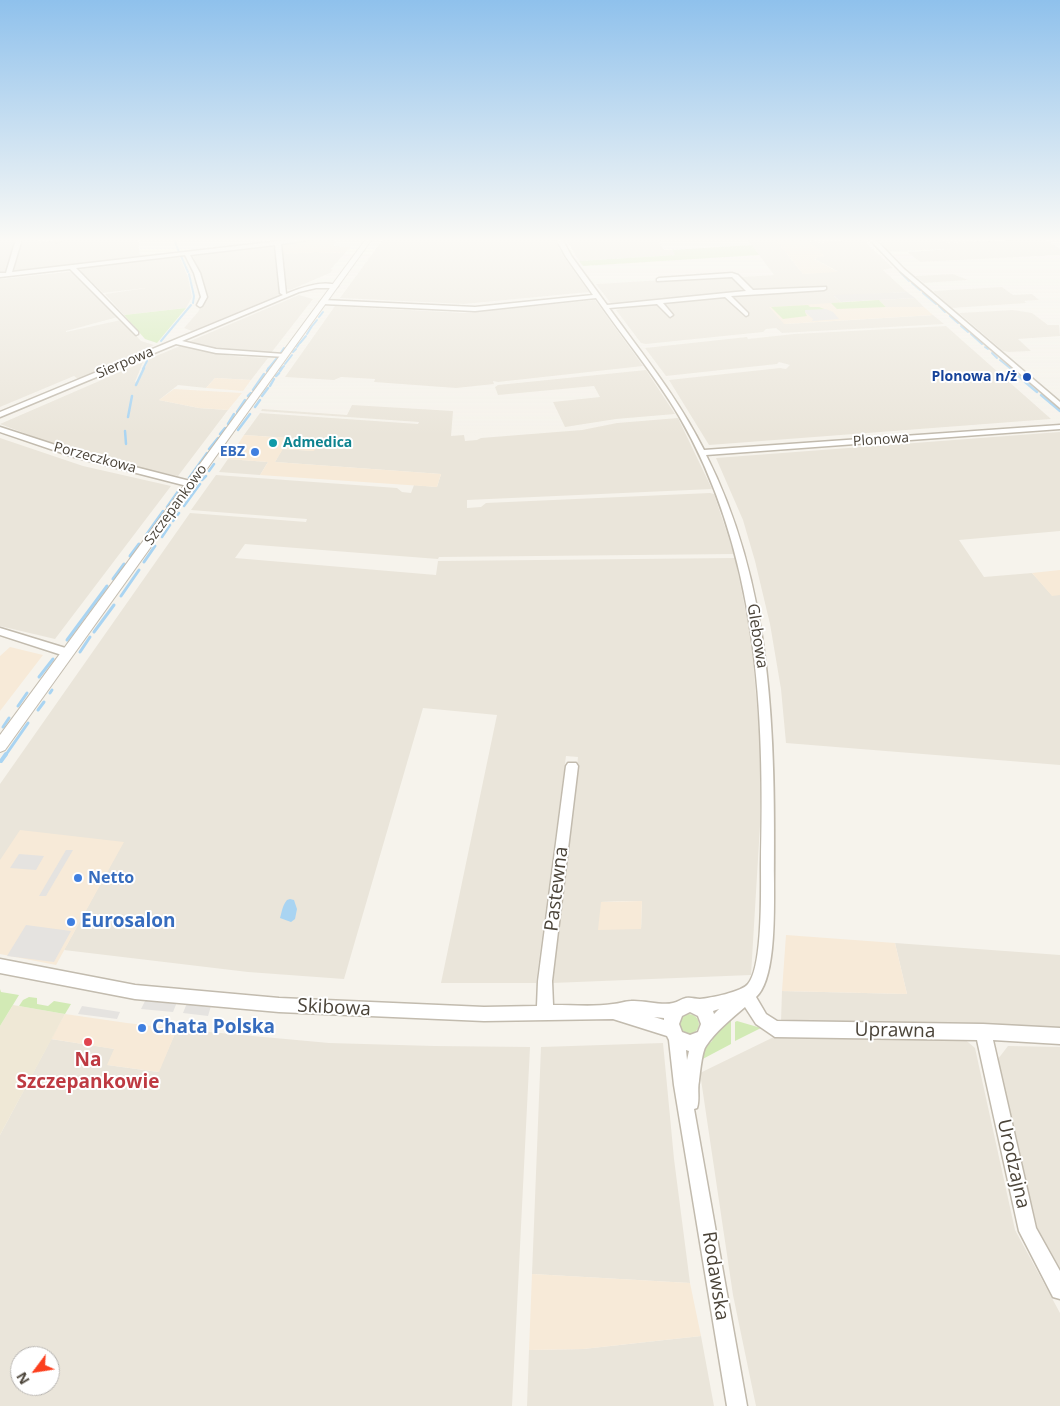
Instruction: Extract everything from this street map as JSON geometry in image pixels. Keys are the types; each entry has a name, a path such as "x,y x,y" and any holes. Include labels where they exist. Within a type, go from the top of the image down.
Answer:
{"street":[{"path":"109,305 136,332"},
{"name":"Sierpowa","path":"0,415 265,305"},
{"name":"Szczepankowo","path":"0,746 321,305"},
{"path":"378,305 471,309 514,305"},
{"path":"605,307 631,305"},
{"path":"661,305 670,315"},
{"path":"737,305 746,314"},
{"path":"942,305 1060,406"},
{"name":"Glebowa","path":"605,307 674,402 702,452 726,507 752,603 764,685 770,768 766,927 759,982 746,996 709,1028"},
{"path":"176,342 216,351 284,356"},
{"name":"Plonowa","path":"702,452 1060,427"},
{"name":"Porzeczkowa","path":"0,429 70,452 191,484"},
{"path":"0,631 68,653"},
{"name":"Pastewna","path":"545,1012 546,980 572,766"},
{"name":"Skibowa","path":"0,966 135,992 369,1010 484,1014 612,1012 631,1008 674,1010"},
{"path":"696,1007 706,1016 709,1028 707,1034 698,1042 686,1042 674,1033 670,1020 674,1010 684,1005 696,1007 746,996"},
{"name":"Uprawna","path":"746,996 761,1019 775,1029 983,1032 1060,1036"},
{"name":"Skibowa","path":"612,1012 674,1033"},
{"name":"Urodzajna","path":"983,1032 1028,1231 1060,1290"},
{"name":"Rodawska","path":"674,1033 737,1406"},
{"name":"Rodawska","path":"693,1146 690,1085 698,1042"}],"shaded area":[{"path":"0,305 106,305 118,317 66,332 121,320 141,341 154,345 126,360 79,380 74,376 0,407"},
{"path":"115,305 188,305 186,308 124,315"},
{"path":"202,305 256,305 192,331 184,328"},
{"path":"276,305 309,305 271,353 225,350 188,342"},
{"path":"549,305 598,305 643,366 493,381 494,384 456,388 374,382 375,379 341,377 334,380 285,377 335,306 464,313"},
{"path":"656,305 668,316 673,315 665,305 734,305 744,315 750,315 740,305 834,305 785,324 933,315 944,324 782,333 776,328 766,329 763,332 646,344 641,343 616,310 621,309 620,307"},
{"path":"807,305 884,305 886,307 924,307 933,315 784,324 769,307"},
{"path":"884,305 922,305 924,307 886,307"},
{"path":"948,305 1003,305 952,308"},
{"path":"826,309 833,312 839,319 812,321 813,319 805,312 805,310"},
{"path":"1013,310 1032,313 1048,325 1059,325 1060,336 1018,339 1031,351 1003,351 959,313"},
{"path":"946,326 1051,419 709,445 669,380 780,368 786,369 790,365 779,362 777,364 666,376 645,348 747,337 748,339 794,334"},
{"path":"180,346 232,356 268,358 251,380 215,378 206,388 178,385 159,400 199,408 228,410 178,476 61,447 0,424 143,362 135,382 139,381 149,359"},
{"path":"646,370 675,414 616,419 565,427 553,402 600,397 594,386 498,395 495,387 498,385"},
{"path":"215,378 251,380 243,391 206,388"},
{"path":"174,389 242,393 228,410 199,408 159,400"},
{"path":"352,405 453,411 451,436 464,435 465,441 582,430 617,423 678,418 712,489 467,500 467,508 481,507 486,503 710,493 714,494 734,554 439,557 438,559 245,544 235,558 436,575 438,561 735,558 751,638 760,741 760,826 751,975 552,983 578,757 566,756 536,983 441,983 497,715 423,708 344,979 248,972 64,950 123,842 0,860 0,784 190,513 306,522 307,519 191,510 216,475 397,488 402,492 411,493 414,485 437,487 441,474 275,462 282,449 314,451 302,441 303,439 244,435 260,413 418,424 419,422 261,411 262,409 347,415","holes":["642,901 641,929 601,902"]},
{"path":"1060,432 1060,531 959,540 984,577 1032,573 1052,595 1060,595 1060,765 786,743 781,689 770,624 755,561 743,520 716,458"},
{"path":"244,435 320,442 314,451 283,449 275,462 441,474 437,487 260,475 268,462 228,459"},
{"path":"0,438 83,466 171,486 55,639 0,626"},
{"path":"228,459 268,462 260,475 219,472"},
{"path":"1060,570 1060,595 1052,596 1032,573"},
{"path":"10,647 43,655 0,711 0,656"},
{"path":"20,830 124,842 56,965 0,954 0,860"},
{"path":"66,850 73,850 46,896 39,896"},
{"path":"19,854 44,856 36,870 10,868"},
{"path":"642,901 641,929 598,930 601,902"},
{"path":"26,925 71,931 54,962 7,956"},
{"path":"786,935 895,943 907,994 782,991"},
{"path":"895,943 1060,955 1060,1027 781,1022 782,991 907,994"},
{"path":"146,999 177,1002 173,1012 141,1009"},
{"path":"187,1003 211,1006 208,1016 183,1013"},
{"path":"13,1005 65,1014 0,1135 0,1026"},
{"path":"82,1006 120,1012 117,1019 78,1014"},
{"path":"65,1014 177,1029 159,1072 107,1065 114,1049 51,1039"},
{"path":"177,1029 329,1043 530,1047 512,1406 0,1406 0,1135 51,1039 115,1049 108,1065 158,1072"},
{"path":"780,1034 962,1037 975,1048 1015,1230 1060,1313 1060,1406 756,1406 733,1295 700,1073"},
{"path":"663,1043 674,1159 690,1283 532,1274 541,1047"},
{"path":"1008,1046 1060,1047 1060,1268 1037,1227 998,1059"},
{"path":"532,1274 690,1283 701,1336 583,1349 529,1350"},
{"path":"701,1336 714,1406 527,1406 529,1350 583,1349"}],"green space":[{"path":"808,305 827,310 805,312 807,316 783,319 771,307"},
{"path":"833,305 884,305 886,307 837,309"},
{"path":"186,308 157,343 145,339 124,315"},
{"path":"0,989 1,992 19,995 0,1026"},
{"path":"29,997 37,998 37,1004 48,1006 54,1001 71,1004 65,1014 19,1006 23,1000"},
{"path":"689,1014 696,1017 699,1024 696,1031 689,1034 682,1031 679,1024 682,1017"},
{"path":"728,1017 731,1021 731,1044 697,1062 703,1049 712,1041 716,1030"},
{"path":"735,1022 761,1028 735,1041"}],"water":[{"path":"290,899 294,900 297,909 295,919 291,922 280,918 284,904"}],"waterway":[{"path":"161,341 191,305"},
{"path":"939,306 945,312"},
{"path":"319,317 323,312"},
{"path":"950,316 958,323"},
{"path":"313,325 317,320"},
{"path":"307,334 312,326"},
{"path":"961,326 968,332"},
{"path":"971,334 982,344"},
{"path":"300,343 306,336"},
{"path":"280,354 284,348"},
{"path":"293,352 296,349"},
{"path":"992,353 997,358"},
{"path":"285,364 292,355"},
{"path":"268,369 277,358"},
{"path":"1000,360 1010,368"},
{"path":"143,369 147,361"},
{"path":"136,385 144,368"},
{"path":"1012,371 1022,379"},
{"path":"276,376 279,373"},
{"path":"253,390 264,374"},
{"path":"270,386 274,379"},
{"path":"1025,382 1037,392"},
{"path":"262,396 268,388"},
{"path":"248,396 251,393"},
{"path":"1041,395 1060,411"},
{"path":"128,417 132,396"},
{"path":"237,412 245,400"},
{"path":"255,407 260,400"},
{"path":"228,424 234,414"},
{"path":"238,430 250,414"},
{"path":"220,434 225,428"},
{"path":"125,431 126,444"},
{"path":"209,449 218,438"},
{"path":"189,478 207,453"},
{"path":"209,471 214,464"},
{"path":"202,480 206,476"},
{"path":"184,506 200,484"},
{"path":"167,507 179,490"},
{"path":"146,535 163,511"},
{"path":"173,521 179,513"},
{"path":"162,537 170,525"},
{"path":"130,556 139,544"},
{"path":"144,562 155,546"},
{"path":"113,579 124,564"},
{"path":"121,596 139,570"},
{"path":"67,640 107,586"},
{"path":"94,632 114,605"},
{"path":"80,652 90,637"},
{"path":"39,677 53,659"},
{"path":"18,706 27,693"},
{"path":"38,710 44,702"},
{"path":"3,727 9,718"},
{"path":"5,756 28,723"},
{"path":"1,761 6,754"}],"place":[{"name":"Plonowa n/ż","path":"1027,377"},
{"name":"Admedica","path":"273,443"},
{"name":"EBZ","path":"255,452"},
{"name":"Netto","path":"78,878"},
{"name":"Eurosalon","path":"71,922"},
{"name":"Chata Polska","path":"142,1028"},
{"name":"Na Szczepankowie","path":"88,1042"}]}
